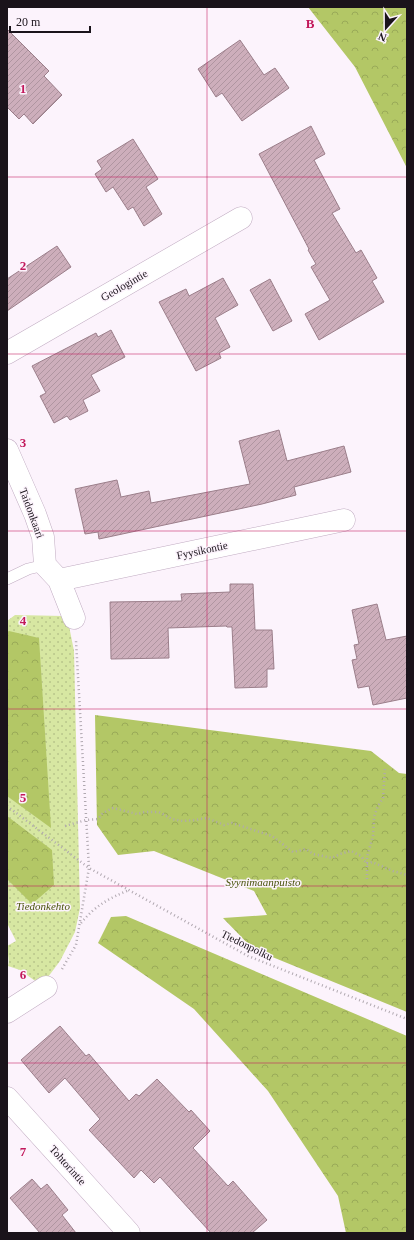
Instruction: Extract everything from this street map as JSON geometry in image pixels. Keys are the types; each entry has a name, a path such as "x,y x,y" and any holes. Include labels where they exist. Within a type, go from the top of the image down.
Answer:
{"street":[{"name":"Geologintie","path":"7,352 241,218"},
{"name":"Taidonkaari","path":"7,450 35,514 43,537 52,573 74,618"},
{"name":"Fyysikontie","path":"52,573 344,520"},
{"path":"7,1012 46,987"},
{"name":"Tohtorintie","path":"7,1098 129,1233"}],"lane":[{"path":"7,579 28,569 52,573"}],"path":[{"path":"46,987 65,966 76,945 89,868 74,618"},
{"path":"367,879 367,857 373,836 374,817 378,806 384,798 386,768"},
{"name":"Tiedonpolku","path":"7,806 89,868 248,956 407,1019"},
{"path":"65,826 86,820 98,819 103,813 113,808 138,814 146,812 159,812 183,821 207,818 224,825 232,823 272,836 293,852 306,849 313,854 332,858 351,851 361,856 367,864"},
{"path":"367,864 372,862 407,875"},
{"path":"80,924 93,910 110,898 129,890"}],"green space":[{"path":"308,7 407,7 407,168 355,67"},
{"name":"Tiedonkehto","path":"15,615 64,616 69,626 74,651 80,908 75,932 60,961 48,977 38,983 20,970 8,966 9,961 7,946 16,941 7,923 7,621"},
{"path":"9,631 39,638 51,828 7,796 7,632"},
{"name":"Syynimaanpuisto","path":"95,715 371,751 399,773 407,774 407,1012 253,949 223,918 267,915 254,891 154,851 118,855 97,825"},
{"path":"7,816 52,850 54,885 32,904 7,879"},
{"path":"126,916 407,1036 407,1233 346,1233 338,1196 268,1091 194,1009 98,943 111,917"}],"building":[{"path":"7,29 49,71 44,76 62,95 33,124 24,114 19,119 7,107"},
{"path":"240,40 264,75 275,68 289,88 242,121 222,93 216,97 198,69"},
{"path":"311,126 325,154 314,160 340,209 332,213 356,253 361,250 377,278 372,281 384,302 319,340 305,314 330,300 311,267 316,264 308,250 309,249 259,154"},
{"path":"133,139 158,179 146,187 162,214 144,226 133,207 128,210 113,187 106,192 95,174 102,169 97,161"},
{"path":"57,246 71,267 7,311 7,279"},
{"path":"223,278 238,305 215,318 230,347 219,353 221,358 196,371 159,302 186,289 189,296"},
{"path":"270,279 292,321 273,331 250,290"},
{"path":"111,330 125,357 91,375 100,391 83,400 88,411 70,420 67,416 54,423 40,396 46,393 32,366 96,333 98,337"},
{"path":"279,430 287,461 344,446 351,472 294,487 296,495 262,504 99,539 98,532 85,534 75,489 117,480 121,497 149,491 151,503 250,484 239,441"},
{"path":"230,584 253,584 255,630 272,630 274,669 267,669 267,687 235,688 232,627 168,628 169,658 111,659 110,602 182,601 181,594 230,592"},
{"path":"377,604 386,640 407,636 407,698 373,705 369,686 358,688 352,660 357,659 354,645 359,644 352,610"},
{"path":"60,1026 86,1056 89,1054 129,1101 136,1094 139,1096 157,1079 189,1112 191,1110 210,1131 193,1148 228,1186 233,1181 267,1220 252,1233 211,1233 160,1177 154,1183 141,1170 134,1178 89,1130 100,1119 65,1078 49,1093 21,1060"},
{"path":"32,1179 41,1189 47,1184 68,1210 62,1215 76,1233 40,1233 10,1198"}]}
